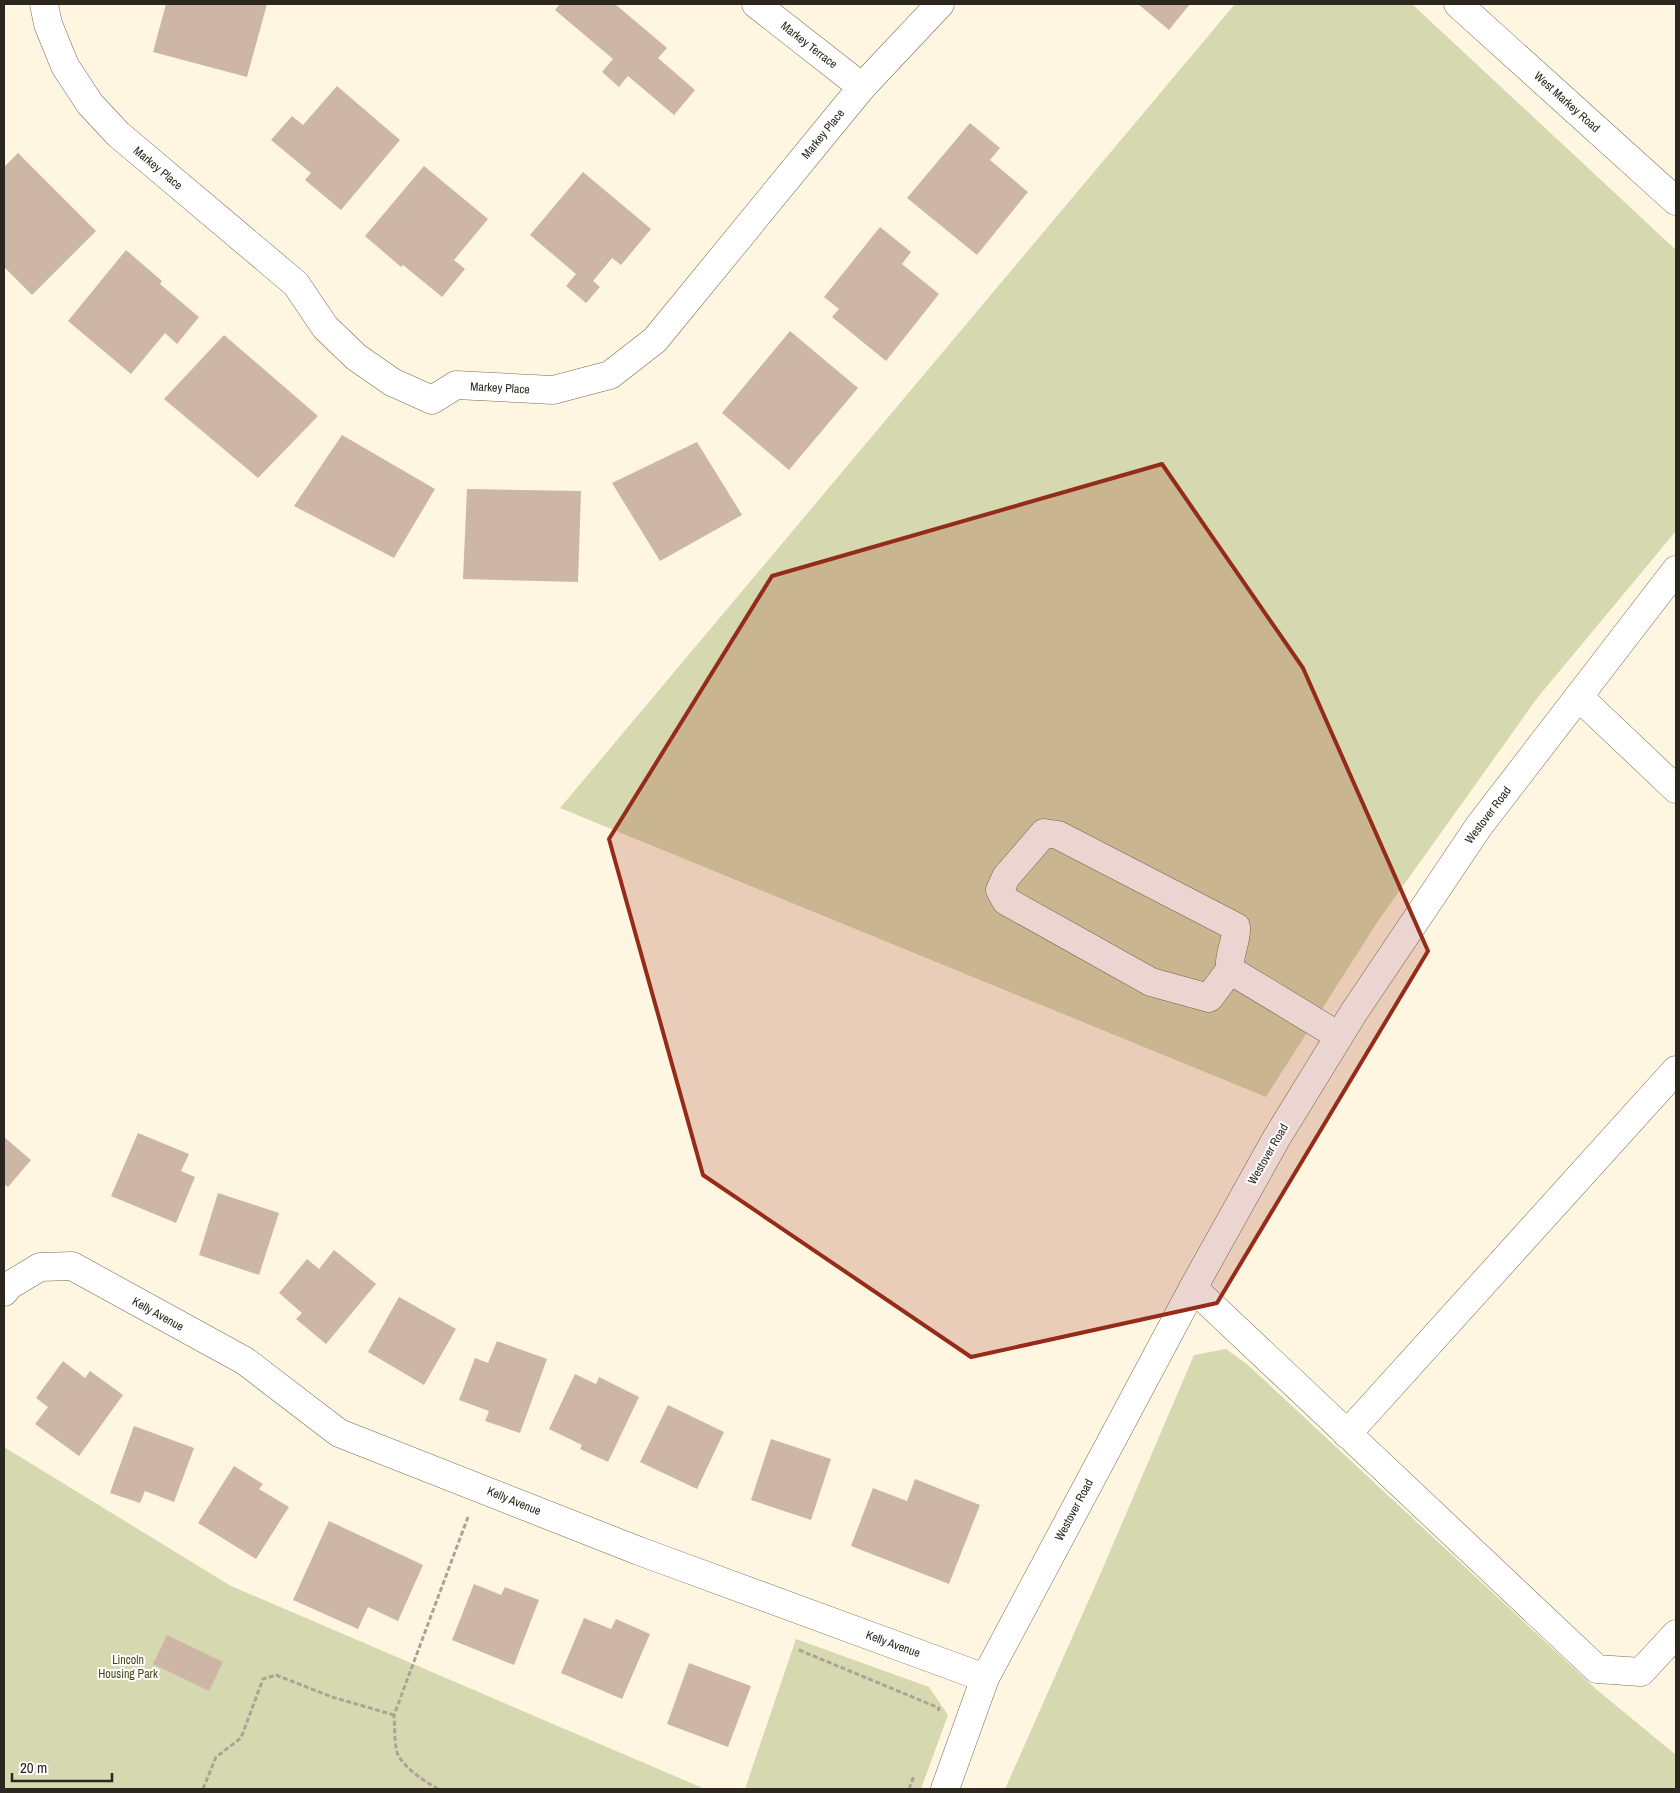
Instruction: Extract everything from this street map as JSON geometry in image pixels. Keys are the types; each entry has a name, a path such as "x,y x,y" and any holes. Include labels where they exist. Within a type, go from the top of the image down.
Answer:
{"street":[{"name":"Markey Place","path":"44,4 48,24 65,66 90,104 118,134 296,284 325,327 356,357 392,382 432,400 456,385 553,390 610,375 655,340 862,87 940,4"},
{"name":"Markey Terrace","path":"756,4 862,87"},
{"name":"West Markey Road","path":"1458,4 1676,201"},
{"name":"Westover Road","path":"945,1789 985,1678 1192,1288 1276,1139 1339,1036 1479,826 1676,570"},
{"path":"1579,697 1676,789"},
{"path":"1044,832 1058,835 1236,927 1237,937 1229,959 1230,970 1208,998 1150,982 1006,902 1000,890 1006,876 1044,832"},
{"path":"1230,970 1339,1036"},
{"path":"1347,1434 1676,1070"},
{"name":"Kelly Avenue","path":"4,1292 10,1285 40,1267 72,1266 245,1362 339,1433 639,1551 985,1678"},
{"path":"1192,1288 1597,1669 1641,1672 1676,1634"}],"path":[{"path":"438,1789 419,1778 398,1754 394,1715 479,1487"},
{"path":"799,1650 939,1708 935,1717"},
{"path":"203,1789 216,1757 241,1738 263,1679 276,1675 332,1697 394,1715"},
{"path":"909,1789 916,1771"}],"highlighted area":[{"path":"1162,464 1303,668 1428,951 1217,1303 971,1357 703,1175 609,839 772,576"}],"green space":[{"path":"1235,4 1412,4 1676,250 1676,531 1538,697 1378,921 1266,1097 560,808"},
{"path":"1226,1349 1248,1365 1596,1689 1676,1755 1676,1789 1005,1789 1099,1577 1194,1355"},
{"name":"Lincoln Housing Park","path":"4,1447 231,1586 705,1789 4,1789"},
{"path":"796,1639 929,1687 948,1715 921,1789 745,1789"}],"building":[{"path":"166,4 267,4 247,77 153,52"},
{"path":"560,4 615,4 667,48 658,58 695,90 674,115 628,76 619,87 602,72 613,59 555,10"},
{"path":"1138,4 1190,4 1169,30"},
{"path":"337,86 400,140 341,210 305,180 311,173 271,140 292,116 303,125"},
{"path":"970,123 1000,148 990,160 1028,192 977,255 907,198"},
{"path":"18,153 96,231 32,295 4,267 4,167"},
{"path":"424,166 488,219 454,260 465,269 442,297 403,265 401,267 365,236"},
{"path":"583,172 651,229 621,265 612,258 593,281 600,287 586,303 566,286 576,274 530,235"},
{"path":"880,227 911,252 902,264 939,294 886,361 832,317 839,309 824,297"},
{"path":"126,250 162,281 160,284 199,317 177,344 165,333 131,374 68,321"},
{"path":"790,331 858,388 789,470 722,413"},
{"path":"224,335 318,416 258,478 164,399"},
{"path":"342,435 435,489 394,558 294,506"},
{"path":"697,442 742,515 660,561 612,483"},
{"path":"467,489 581,491 578,582 463,579"},
{"path":"138,1133 189,1154 181,1171 195,1177 176,1223 111,1196"},
{"path":"4,1137 31,1160 8,1187 4,1184"},
{"path":"218,1193 279,1213 259,1275 199,1255"},
{"path":"334,1250 376,1284 326,1344 296,1319 302,1313 279,1293 307,1259 319,1269"},
{"path":"399,1297 456,1329 424,1385 368,1352"},
{"path":"497,1341 547,1359 520,1433 485,1421 489,1411 459,1400 475,1358 488,1363"},
{"path":"63,1361 85,1378 90,1371 123,1395 79,1456 35,1424 48,1407 36,1398"},
{"path":"575,1374 596,1384 599,1377 639,1397 608,1462 580,1449 582,1445 549,1429"},
{"path":"668,1405 724,1432 697,1489 640,1462"},
{"path":"134,1426 194,1448 174,1502 145,1491 140,1503 110,1493"},
{"path":"771,1439 831,1459 811,1520 751,1500"},
{"path":"234,1466 263,1484 259,1489 289,1507 256,1559 198,1523"},
{"path":"915,1479 980,1505 949,1584 851,1546 873,1488 907,1501"},
{"path":"329,1521 423,1565 398,1621 368,1607 358,1629 293,1600"},
{"path":"474,1584 501,1595 505,1587 539,1600 514,1665 452,1640"},
{"path":"584,1618 611,1629 616,1619 650,1634 622,1699 561,1673"},
{"path":"167,1635 223,1662 209,1691 153,1664"},
{"path":"689,1663 751,1686 728,1747 667,1724"}]}
